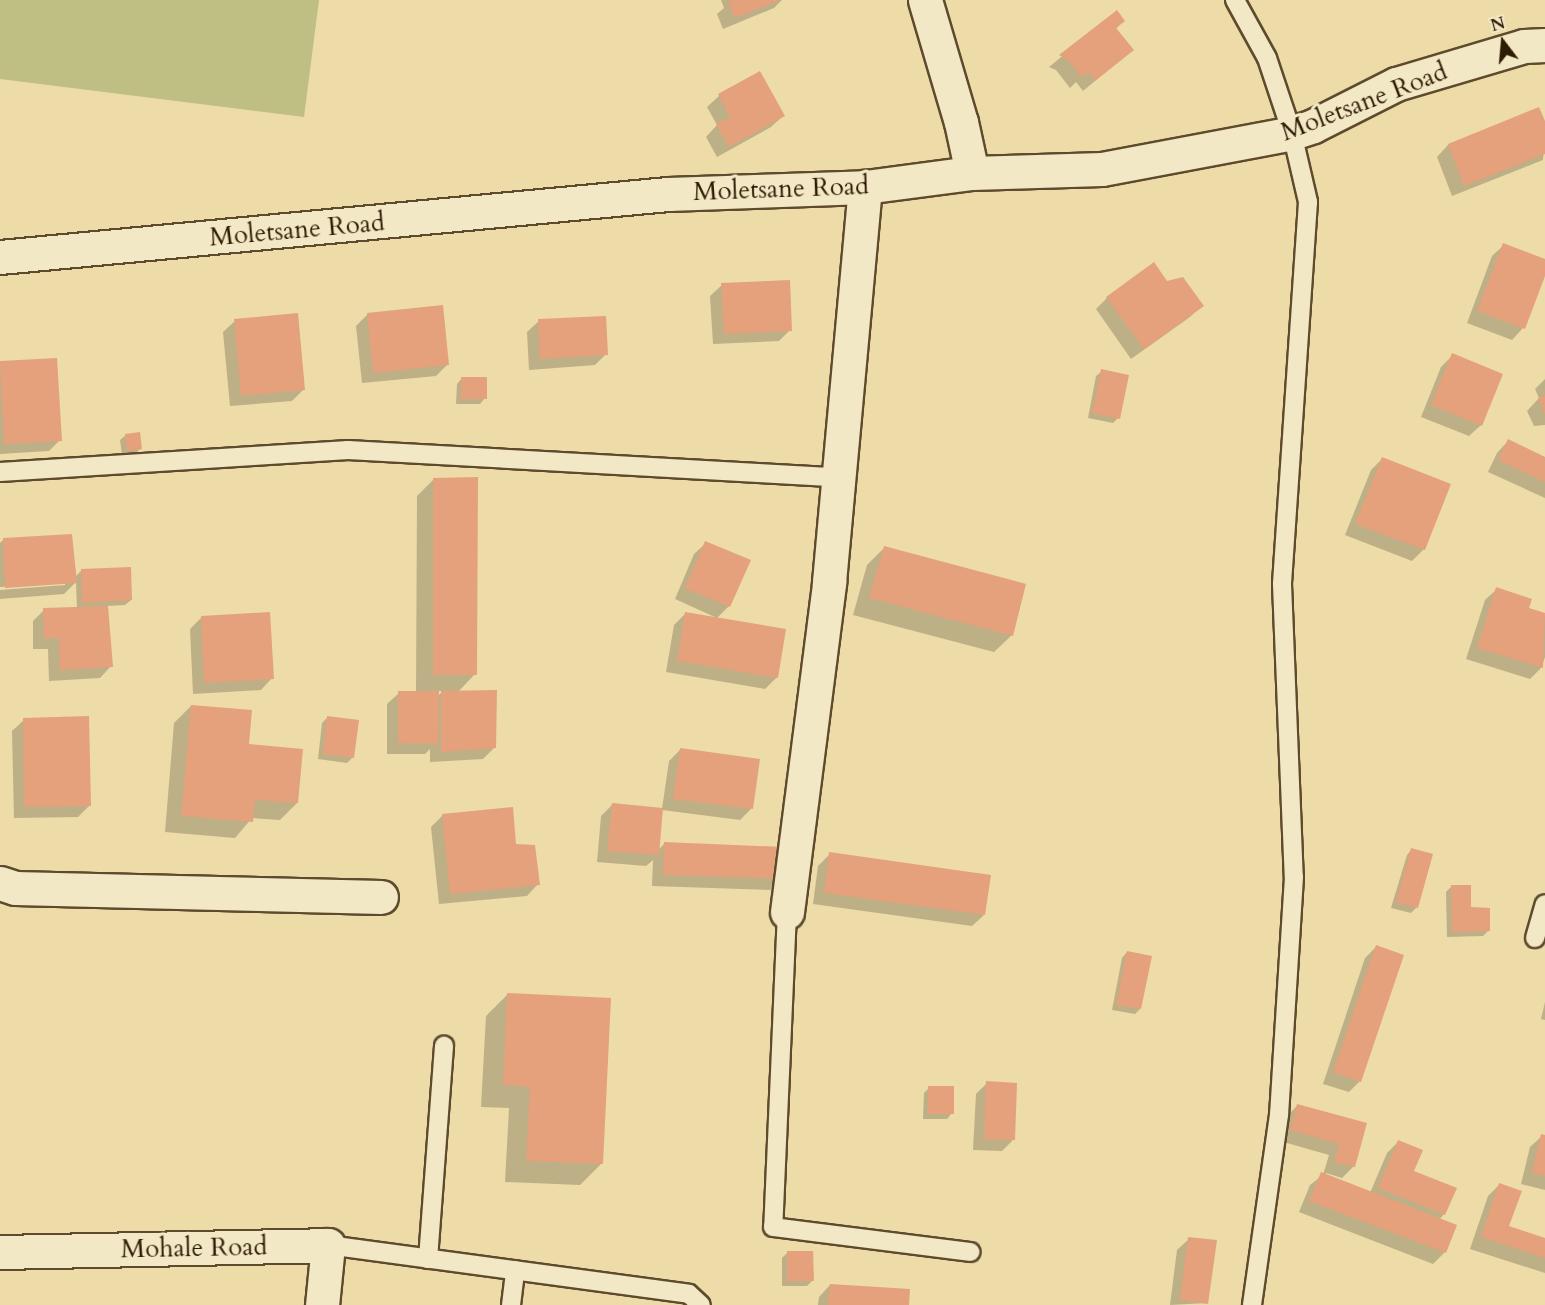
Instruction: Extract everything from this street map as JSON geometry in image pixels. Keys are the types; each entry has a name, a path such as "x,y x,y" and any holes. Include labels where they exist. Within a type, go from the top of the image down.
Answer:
{"street":[{"path":"925,0 961,122 972,173"},
{"name":"Moletsane Road","path":"0,257 668,194 864,187 972,173 1101,169 1292,133 1313,126 1396,84 1524,46 1545,45"},
{"path":"787,912 829,582 864,187"},
{"path":"0,883 15,888 381,897"},
{"path":"322,1305 328,1245"},
{"name":"Mohale Road","path":"0,1252 328,1245"}],"lane":[{"path":"1234,0 1267,58 1292,133 1308,202 1282,584 1294,877 1279,1115 1252,1305"},
{"path":"0,472 348,450 838,477"},
{"path":"1535,938 1545,904"},
{"path":"787,912 773,1227 970,1252"},
{"path":"428,1259 444,1046"},
{"path":"328,1245 689,1294 701,1305"},
{"path":"511,1305 515,1270"}],"shaded area":[{"path":"0,0 319,0 304,117 0,79"}],"building":[{"path":"733,0 780,0 735,18 728,2"},
{"path":"1117,10 1125,21 1116,28 1134,50 1095,81 1089,72 1082,77 1067,59 1059,55"},
{"path":"760,71 785,116 729,147 716,124 730,117 718,94"},
{"path":"1539,107 1545,121 1545,154 1464,186 1448,144"},
{"path":"1503,243 1545,259 1545,276 1525,329 1477,311"},
{"path":"1154,262 1167,281 1183,277 1204,306 1144,349 1106,297"},
{"path":"790,280 792,331 724,334 721,283"},
{"path":"443,305 449,365 373,373 367,313"},
{"path":"298,313 305,390 241,396 234,319"},
{"path":"606,316 608,355 540,359 538,319"},
{"path":"1452,353 1503,374 1482,426 1431,405"},
{"path":"57,358 62,441 4,444 0,361"},
{"path":"1101,369 1129,375 1120,419 1092,413"},
{"path":"461,377 487,377 487,399 461,399"},
{"path":"1545,395 1545,415 1538,398"},
{"path":"140,432 142,449 127,451 125,434"},
{"path":"1508,439 1545,457 1545,482 1498,460"},
{"path":"1382,457 1451,484 1425,550 1355,524"},
{"path":"478,477 477,675 433,675 433,478"},
{"path":"72,534 77,583 5,588 3,538"},
{"path":"705,541 751,560 730,607 685,588"},
{"path":"884,546 1026,584 1013,636 869,598"},
{"path":"131,567 132,600 82,603 81,569"},
{"path":"1496,587 1532,599 1529,608 1545,613 1543,668 1477,648"},
{"path":"108,606 113,667 60,670 59,638 44,638 43,608"},
{"path":"270,612 274,679 204,683 201,616"},
{"path":"685,612 786,629 778,678 677,661"},
{"path":"497,690 496,748 441,752 441,691"},
{"path":"398,691 439,691 438,744 398,743"},
{"path":"191,705 252,710 249,744 303,749 298,803 255,800 253,822 181,816"},
{"path":"89,716 91,806 24,807 23,718"},
{"path":"327,716 359,720 354,758 323,754"},
{"path":"680,748 760,759 753,809 673,799"},
{"path":"612,803 663,808 659,855 607,851"},
{"path":"513,807 516,844 535,845 540,885 450,894 442,814"},
{"path":"664,842 785,847 783,879 663,875"},
{"path":"1411,848 1433,854 1418,908 1396,902"},
{"path":"829,852 991,875 985,915 824,893"},
{"path":"1451,885 1471,885 1471,907 1490,908 1490,931 1452,932"},
{"path":"1376,945 1404,955 1361,1082 1333,1072"},
{"path":"1127,951 1152,956 1141,1009 1116,1005"},
{"path":"507,993 611,998 603,1164 526,1161 530,1087 503,1085"},
{"path":"986,1081 1017,1083 1015,1140 984,1139"},
{"path":"928,1086 954,1086 954,1114 928,1114"},
{"path":"1297,1104 1367,1123 1355,1167 1334,1162 1339,1144 1290,1130"},
{"path":"1541,1134 1545,1135 1545,1176 1532,1173"},
{"path":"1398,1140 1423,1150 1414,1171 1457,1188 1445,1215 1378,1188"},
{"path":"1321,1172 1457,1225 1446,1253 1309,1201"},
{"path":"1499,1183 1522,1191 1509,1226 1545,1238 1545,1258 1481,1237"},
{"path":"1188,1237 1217,1240 1208,1304 1180,1300"},
{"path":"787,1251 813,1251 814,1281 787,1281"},
{"path":"830,1284 910,1289 909,1305 828,1305"}]}
